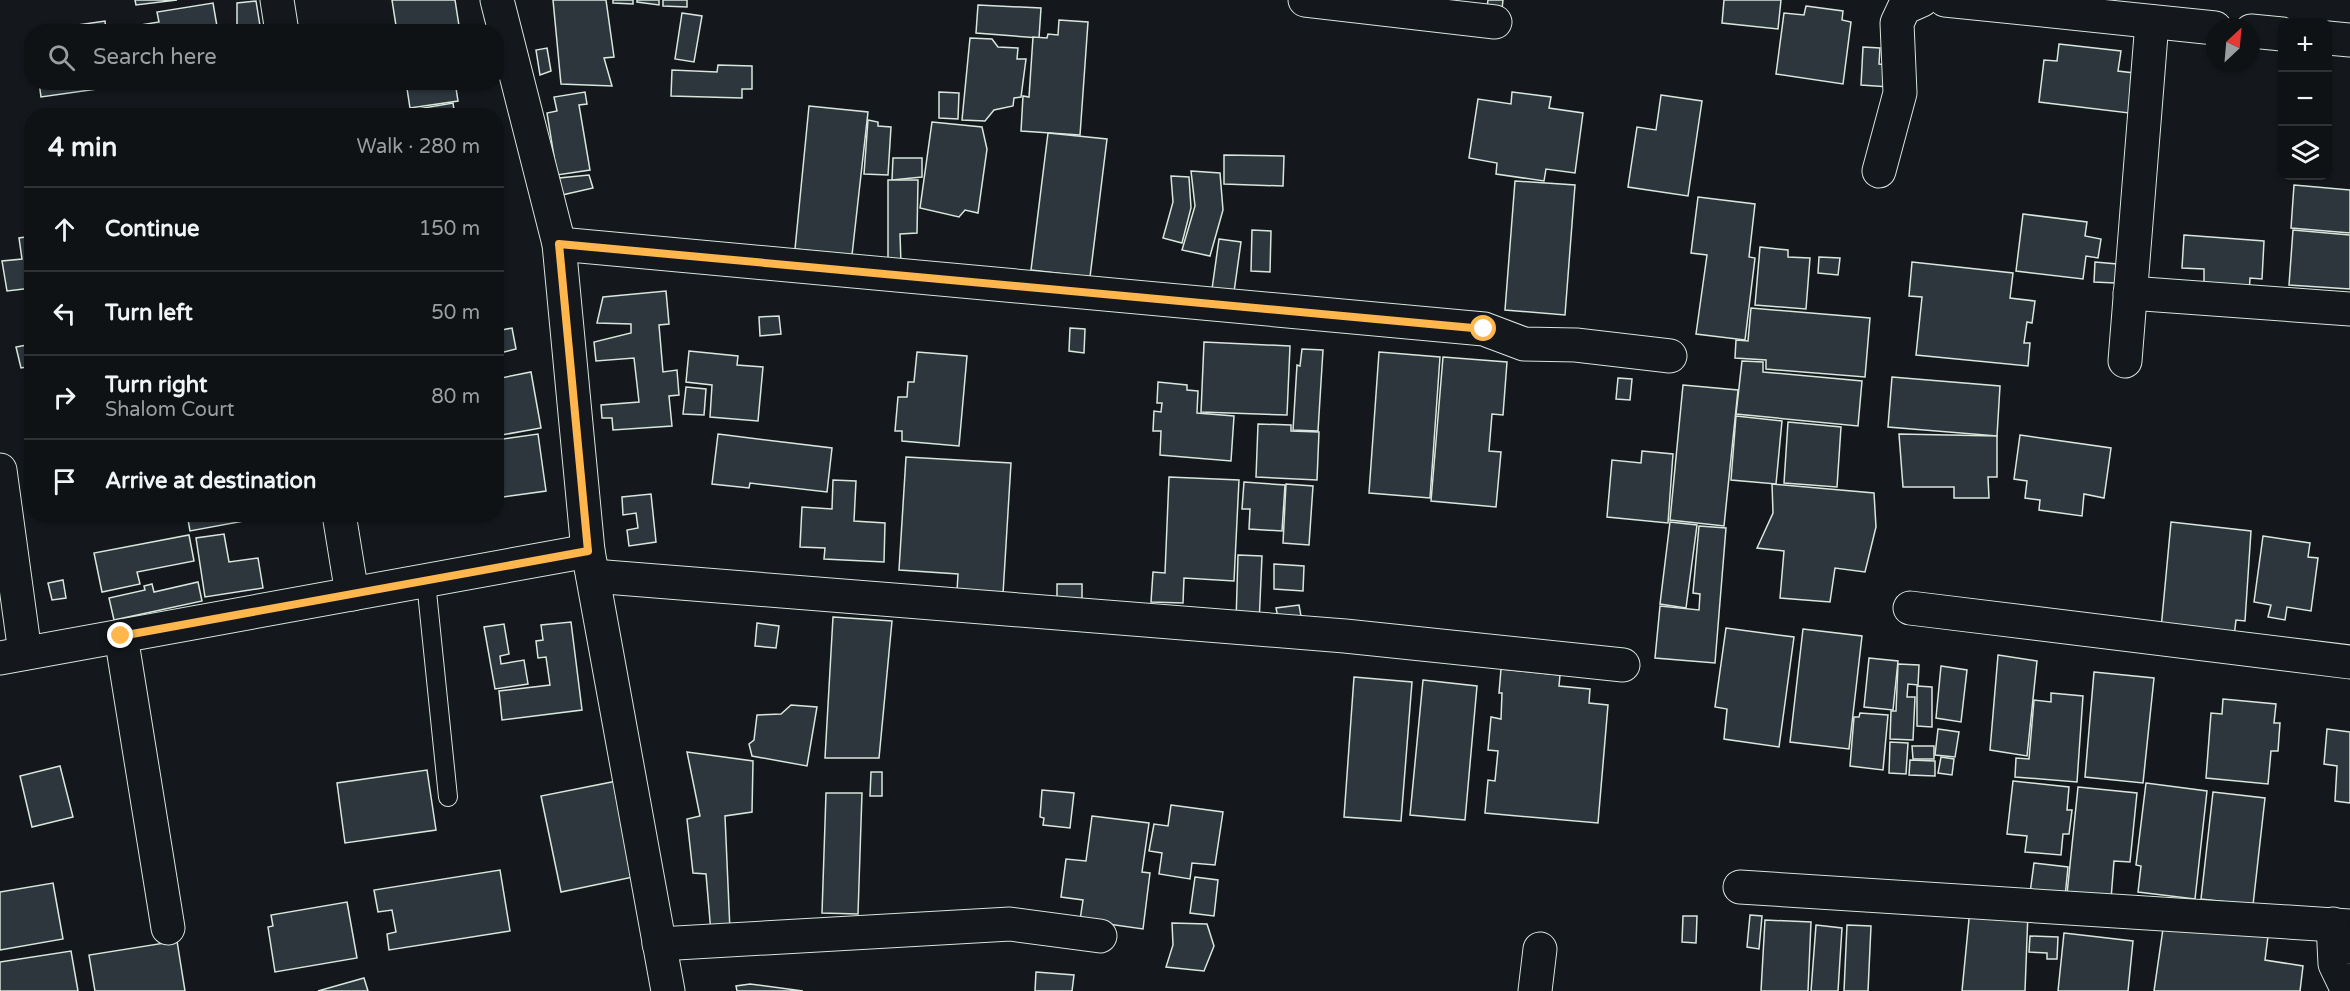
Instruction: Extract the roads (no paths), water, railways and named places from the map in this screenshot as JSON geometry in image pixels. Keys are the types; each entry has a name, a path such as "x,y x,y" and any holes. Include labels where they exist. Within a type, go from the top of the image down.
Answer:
{"street":[{"path":"277,0 281,24"},
{"path":"496,0 502,24"},
{"path":"1305,0 1495,22"},
{"path":"1879,171 1900,93 1897,23 1904,8 1922,0"},
{"path":"1945,0 2206,27"},
{"path":"2125,361 2152,22"},
{"path":"504,31 559,244 590,564 668,991"},
{"path":"2260,32 2278,34"},
{"path":"2332,38 2350,40"},
{"path":"559,244 1484,329 1524,344 1576,345 1670,356"},
{"path":"2130,293 2350,309"},
{"path":"0,470 13,655 426,582 590,564 1345,636 1623,665"},
{"path":"340,522 352,594"},
{"path":"1910,608 2350,662"},
{"path":"121,636 168,928"},
{"path":"1740,887 2341,925 2335,964 2348,991"},
{"path":"659,944 1010,924 1100,936"},
{"path":"1535,991 1540,949"}],"lane":[{"path":"426,582 448,797"}]}
